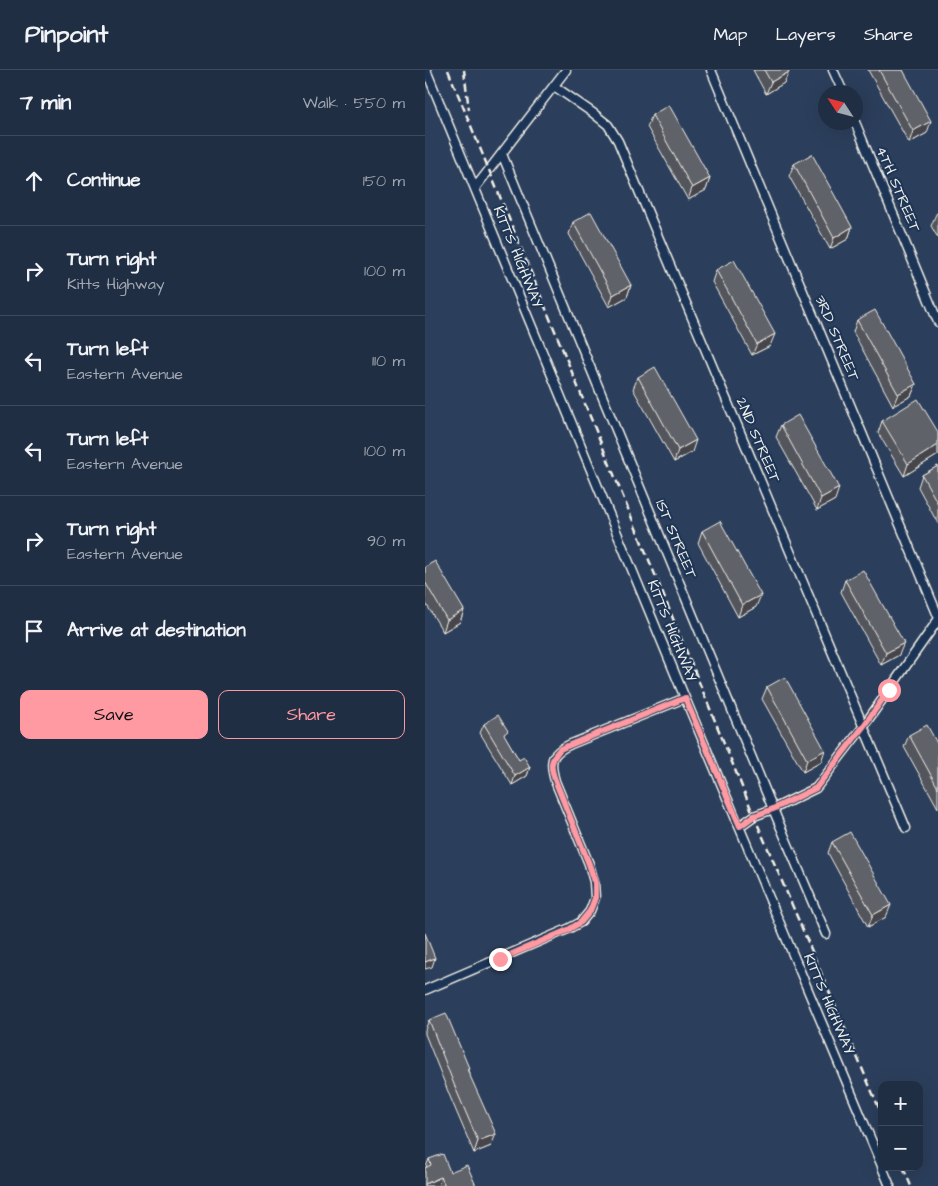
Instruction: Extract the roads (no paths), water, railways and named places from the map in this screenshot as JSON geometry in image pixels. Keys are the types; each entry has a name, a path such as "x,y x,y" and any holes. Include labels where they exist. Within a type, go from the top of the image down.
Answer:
{"street":[{"name":"KITTS HIGHWAY","path":"426,70 685,698 878,1157"},
{"path":"475,188 566,70"},
{"name":"3RD STREET","path":"711,70 938,616"},
{"path":"833,70 840,85"},
{"name":"2ND STREET","path":"554,86 608,125 618,141 906,828"},
{"name":"4TH STREET","path":"858,130 938,322"},
{"name":"1ST STREET","path":"502,154 826,934"},
{"path":"740,826 754,816 816,788 863,727 938,620"},
{"path":"425,990 551,937 581,922 590,911 595,898 595,882 555,780 551,766 554,756 560,749 571,744 685,698"},
{"name":"KITTS HIGHWAY","path":"884,1171 890,1186"}],"railway":[{"path":"448,70 754,816 878,1106"},
{"path":"464,70 469,110"},
{"path":"905,1171 911,1186"}]}
